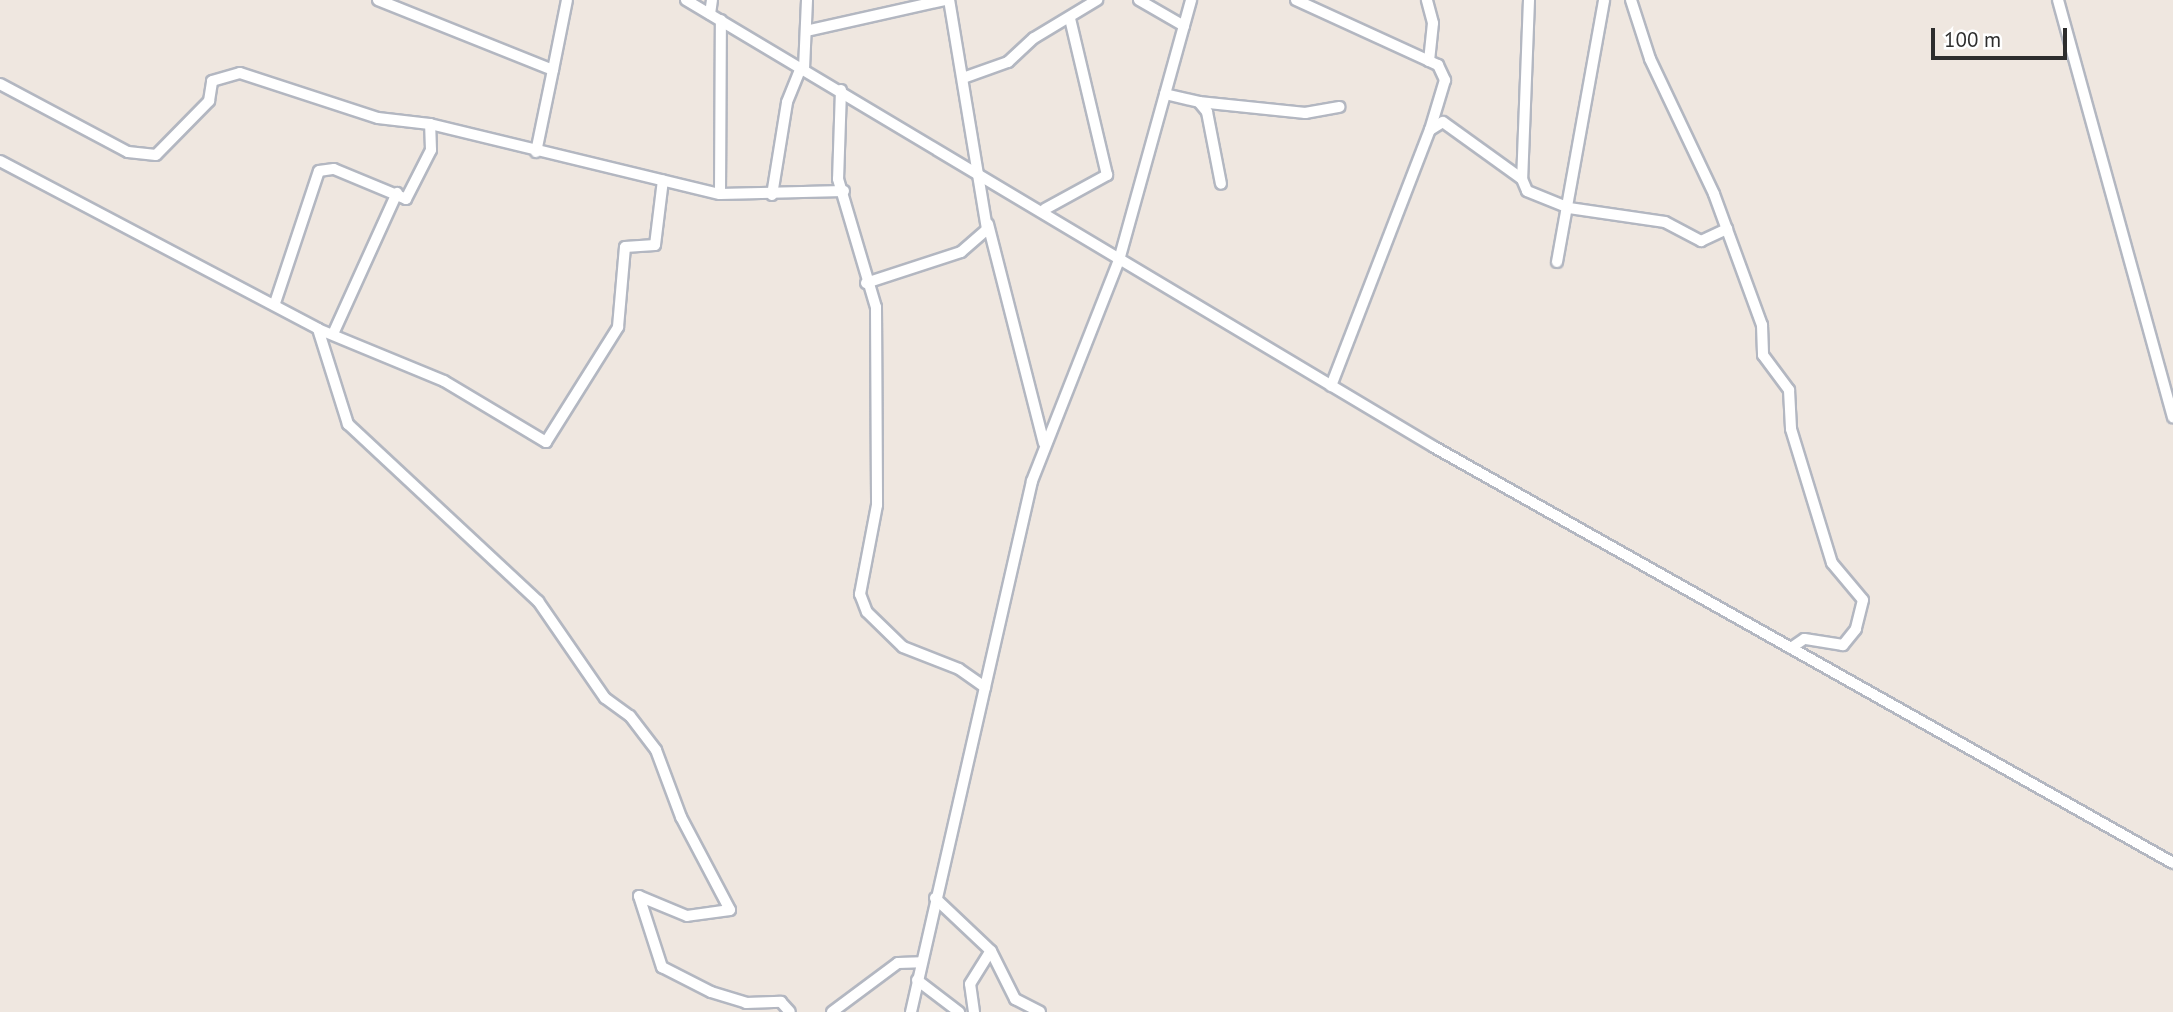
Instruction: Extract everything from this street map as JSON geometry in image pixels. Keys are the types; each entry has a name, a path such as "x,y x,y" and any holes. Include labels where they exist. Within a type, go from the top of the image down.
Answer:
{"street":[{"path":"378,0 553,70"},
{"path":"536,152 567,0"},
{"path":"686,0 1045,209 1119,260 1331,386 2173,863"},
{"path":"710,14 712,0"},
{"path":"772,195 787,102 802,68 807,0"},
{"path":"806,31 947,0 982,173 988,224 1044,444"},
{"path":"963,78 991,71 1097,0"},
{"path":"1139,0 1184,26"},
{"path":"911,1012 935,898 1044,444 1119,260 1191,0"},
{"path":"1296,0 1438,65 1445,80 1430,130 1331,386"},
{"path":"1427,0 1433,23 1429,61"},
{"path":"1522,179 1529,0"},
{"path":"1556,262 1569,208 1604,0"},
{"path":"1631,0 1650,59 1727,229 1762,325 1763,355 1788,390 1791,429 1832,563 1863,600 1857,629 1843,645 1804,639 1791,648"},
{"path":"2058,0 2173,417"},
{"path":"1045,209 1107,175 1070,19"},
{"path":"720,194 721,20"},
{"path":"0,84 128,152 156,155 209,101 212,81 222,74 261,77 303,98 377,118 430,124 536,152 720,194 772,195 844,191"},
{"path":"841,90 836,131 844,191 866,283 876,307 879,457 877,505 860,594 867,612 903,647 959,669 985,687"},
{"path":"1165,94 1199,102 1306,113 1339,107"},
{"path":"1199,102 1218,145 1221,184"},
{"path":"1430,130 1443,122 1522,179 1539,199 1569,208 1665,222 1702,240 1727,229"},
{"path":"275,303 319,171 334,169 406,199 416,188 431,150 430,124"},
{"path":"0,161 275,303 318,329 444,381 546,442 618,327 625,247 655,245 663,180"},
{"path":"334,334 397,193"},
{"path":"866,283 961,252 988,224"},
{"path":"318,329 348,424 538,601 605,698 630,716 656,750 681,817 730,910 687,916 639,897 662,967 734,1000 780,1007 790,1012"},
{"path":"935,898 991,951 1019,1012"},
{"path":"974,1012 970,984 991,951"},
{"path":"832,1012 898,963 921,962"},
{"path":"917,980 959,1012"},
{"path":"1015,999 1040,1012"}]}
